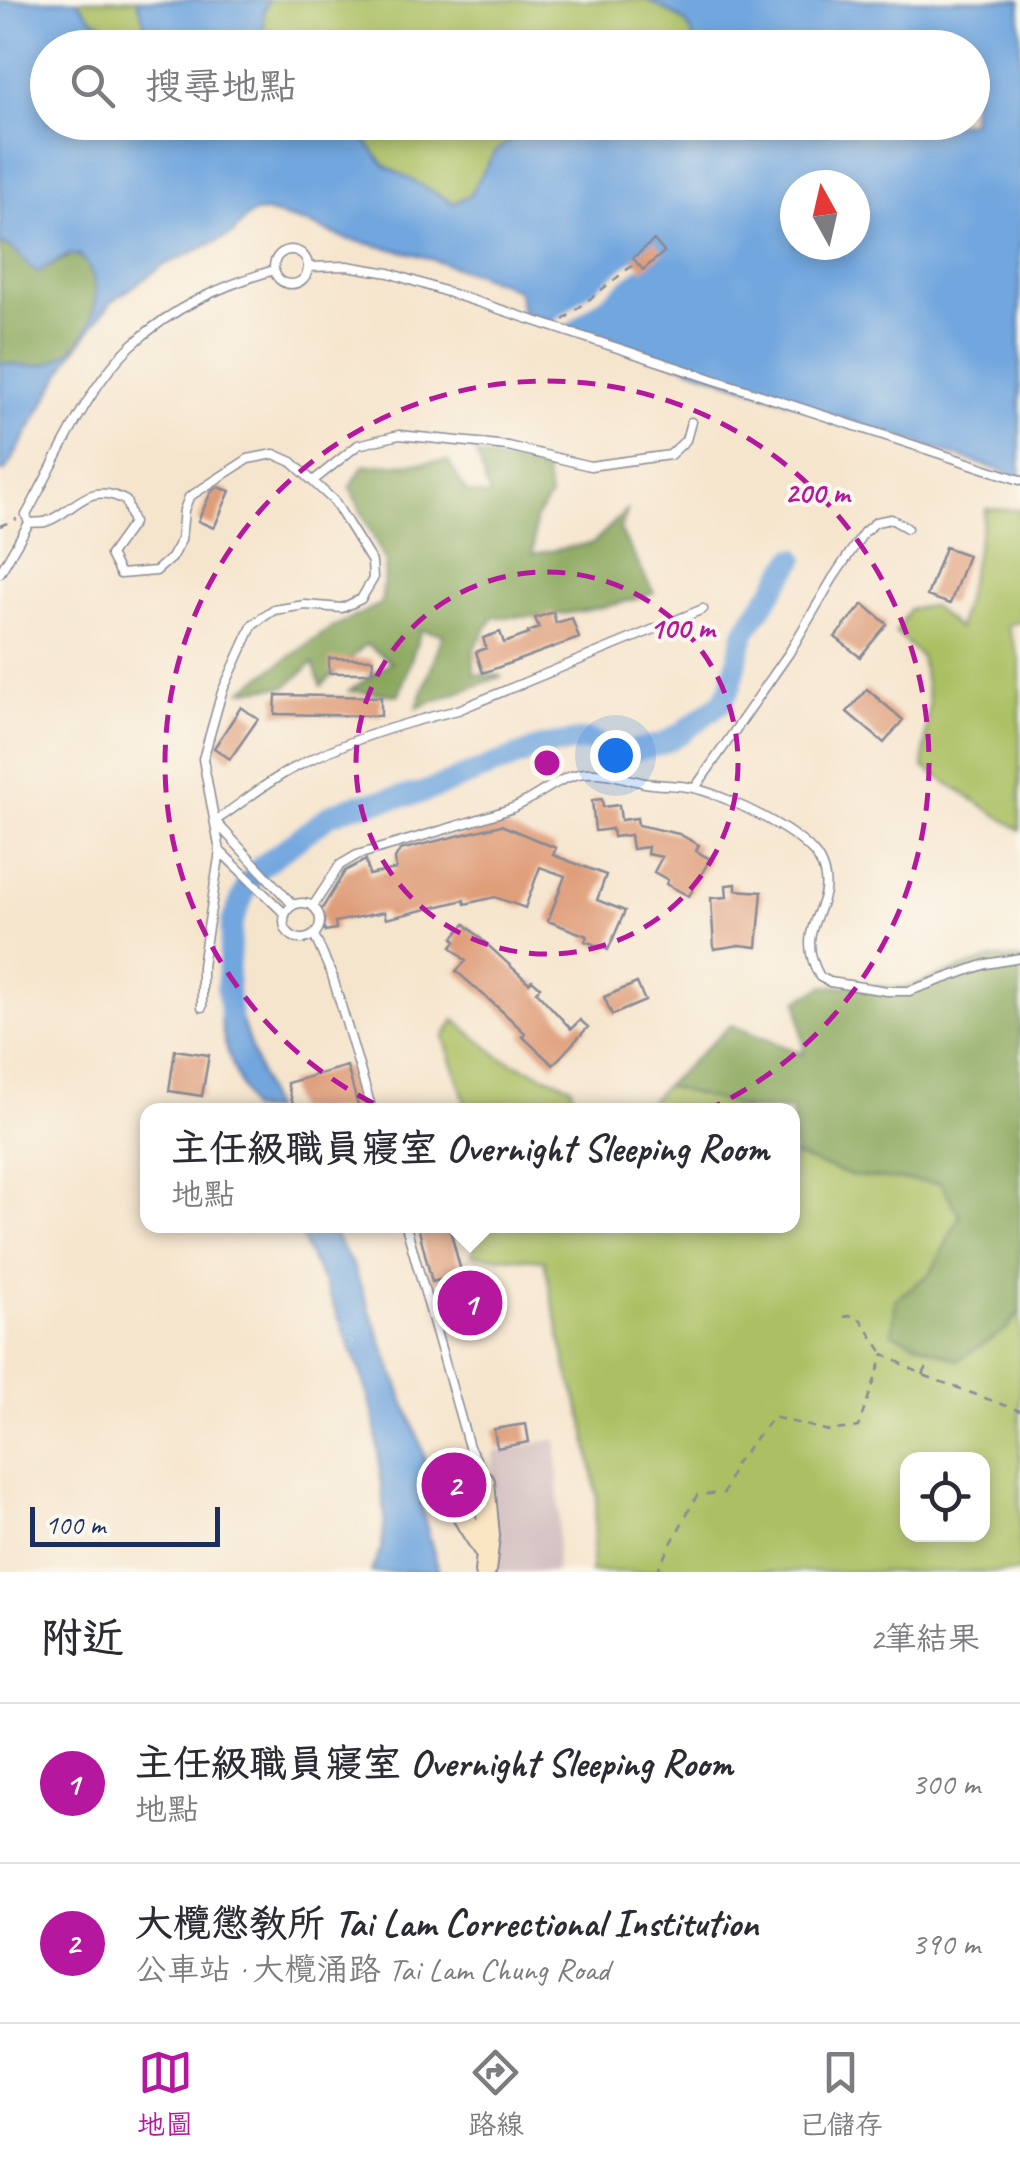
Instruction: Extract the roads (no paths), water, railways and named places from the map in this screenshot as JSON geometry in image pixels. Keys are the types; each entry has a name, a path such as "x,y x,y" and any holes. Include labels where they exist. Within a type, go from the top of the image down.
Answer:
{"street":[{"path":"484,1482 465,1486 458,1501 485,1562"}],"lane":[{"path":"290,250 301,252 309,267 305,278 296,284 284,283 274,270 279,254 290,250"},
{"path":"309,267 347,266 389,273 1020,480"},
{"path":"0,572 94,394 129,347 167,316 200,297 274,270"},
{"path":"313,481 358,445 399,435 508,446 590,466 670,455 686,440 691,422"},
{"path":"28,518 48,522 83,498 116,494 126,501 133,523 110,555 114,567 120,574 156,571 171,558 183,532 189,497 248,459 274,454 292,462 334,501 372,562 372,579 361,599 342,608 305,605 274,610 253,624 222,692 210,724 204,759 220,851 202,966 202,1007"},
{"path":"696,788 789,653 864,532 876,522 891,519 907,528"},
{"path":"215,821 291,769 322,754 422,718 458,710 703,609"},
{"path":"312,906 340,865 357,856 514,808 564,779 584,773 601,774 696,788 762,816 812,850 826,883 824,901 809,932 809,946 820,977 868,988 909,991 986,964 1020,958"},
{"path":"215,821 293,905"},
{"path":"220,851 284,914"},
{"path":"293,905 312,906 320,920 314,934 302,939 291,936 284,926 284,914 293,905"},
{"path":"314,934 332,975 370,1103"},
{"path":"408,1233 469,1447 482,1469 484,1482"},
{"path":"454,1426 464,1424"}],"water":[{"path":"0,0 77,0 91,18 114,30 30,30 30,140 365,140 384,165 454,203 469,196 495,152 510,140 990,140 990,30 690,30 672,13 647,0 1020,0 1020,477 522,312 518,291 500,282 266,212 247,217 233,234 164,265 111,302 71,356 13,458 0,472 0,363 35,366 62,357 85,333 96,301 90,269 80,255 67,255 38,272 13,249 0,244"},
{"path":"137,0 268,0 263,30 144,30"},
{"path":"227,989 236,1004 270,1103 247,1103 223,1034 222,1003"},
{"path":"300,1233 333,1233 353,1266 423,1451 427,1473 423,1514 439,1572 371,1572 382,1547 385,1518 375,1420 362,1375"}],"waterway":[{"path":"231,1017 227,989 232,923 259,868 330,815 352,806 422,793 544,746 587,740 623,753 662,744 683,732 722,702 731,686 744,633 794,559"}],"place":[{"name":"主任級職員寢室 Overnight Sleeping Room","path":"470,1303"},
{"name":"大欖懲教所 Tai Lam Correctional Institution","path":"454,1485"}]}
